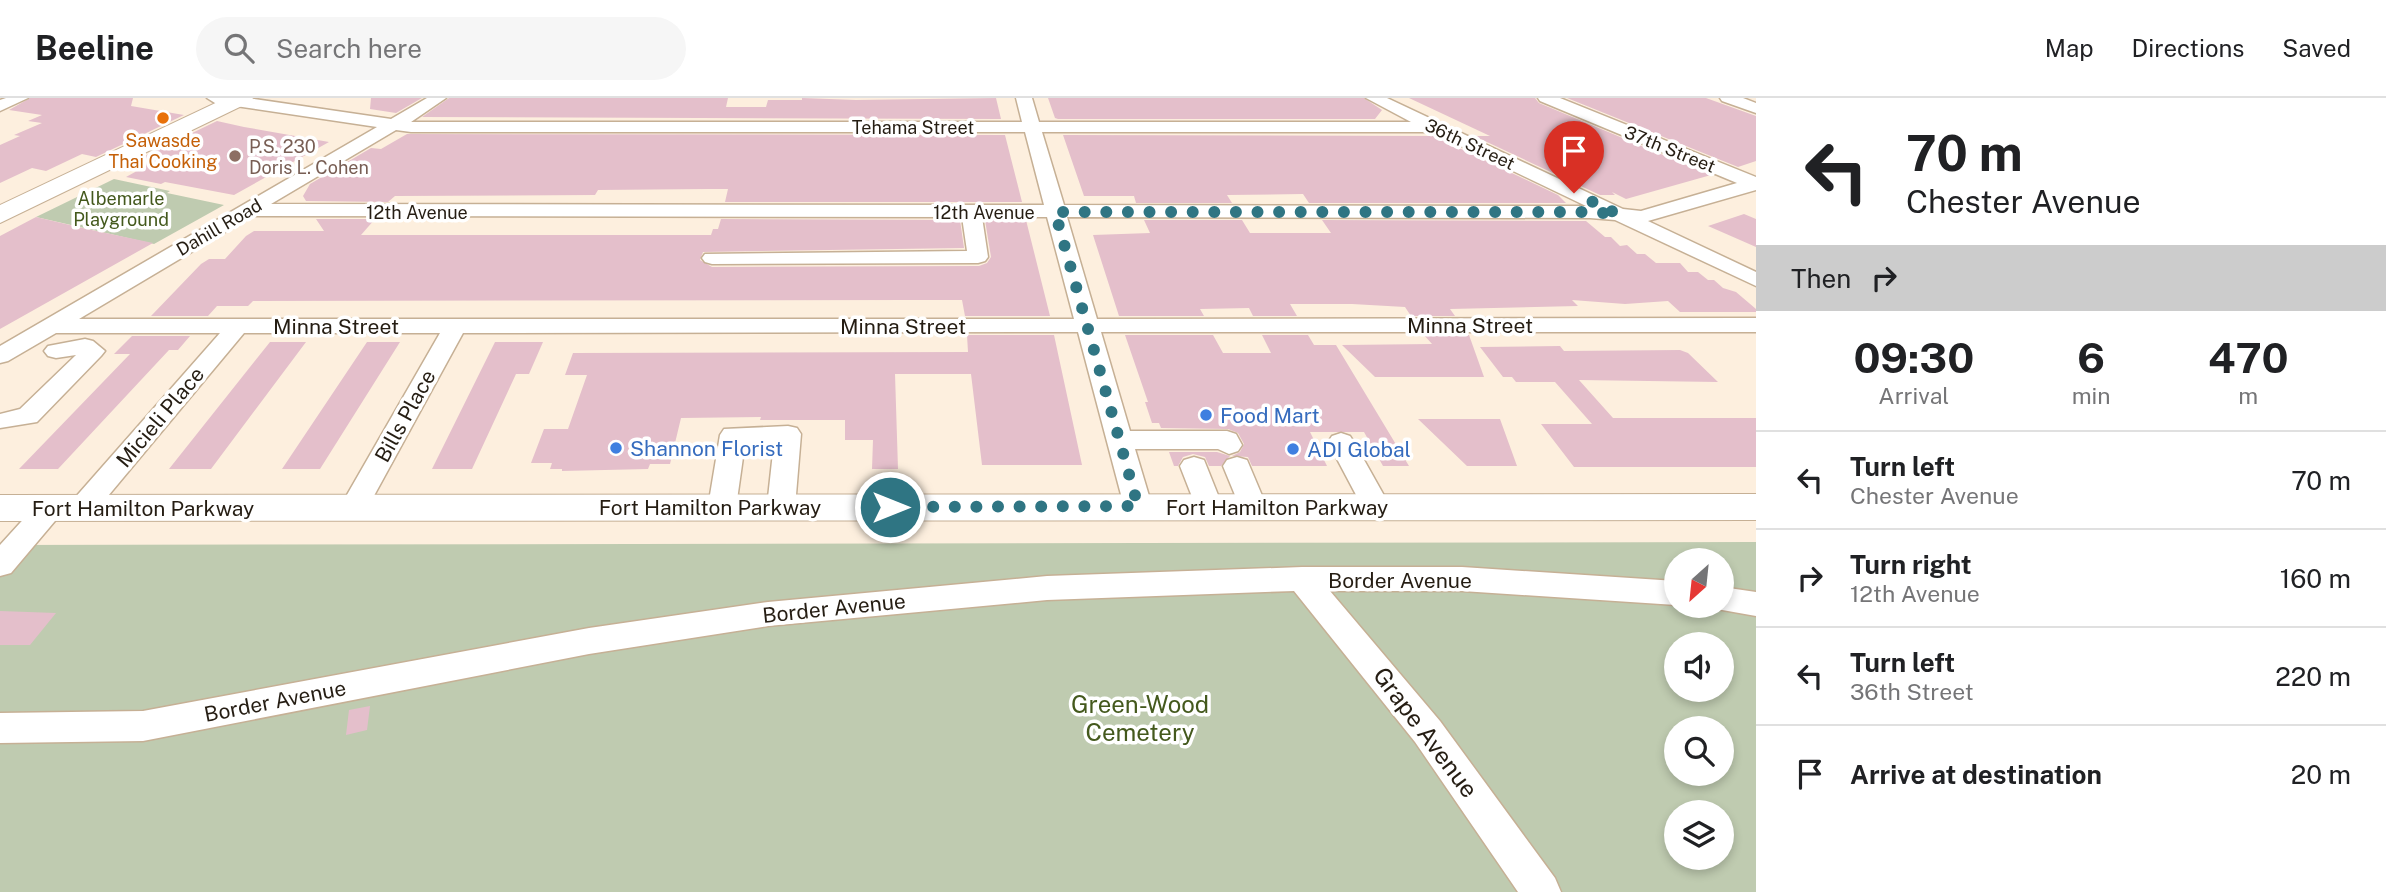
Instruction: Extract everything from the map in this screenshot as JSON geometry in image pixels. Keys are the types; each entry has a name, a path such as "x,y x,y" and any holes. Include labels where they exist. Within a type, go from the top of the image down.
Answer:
{"main road":[{"path":"0,215 231,99"},
{"name":"Fort Hamilton Parkway","path":"0,508 1208,505 1377,508 1756,507"}],"street":[{"path":"0,106 20,98"},
{"name":"Dahill Road","path":"0,356 438,98"},
{"path":"1024,98 1138,506"},
{"name":"36th Street","path":"1374,98 1756,280"},
{"name":"37th Street","path":"1546,98 1755,183"},
{"path":"1728,98 1756,108"},
{"name":"Tehama Street","path":"231,99 392,125 1435,127"},
{"name":"12th Avenue","path":"248,210 1590,212 1642,217 1755,183"},
{"path":"712,258 978,257 971,212"},
{"name":"Minna Street","path":"51,326 1756,325"},
{"name":"Bills Place","path":"354,507 455,326"},
{"name":"Micieli Place","path":"0,565 67,507 236,327"},
{"path":"3,421 28,416 93,351 85,346 56,351"},
{"path":"722,507 733,435 788,435 781,507"},
{"path":"1119,440 1189,450 1227,440 1252,505"},
{"path":"1341,442 1377,508"},
{"path":"1189,450 1208,505"},
{"name":"Border Avenue","path":"0,728 143,726 589,641 768,614 1047,588 1302,579 1462,579 1664,592"},
{"name":"Grape Avenue","path":"1302,579 1426,728 1541,892"},
{"path":"1734,601 1756,604"}],"green space":[{"name":"Albemarle Playground","path":"114,179 224,205 154,244 36,217"},
{"name":"Green-Wood Cemetery","path":"1756,542 1756,892 0,892 0,545"}],"building":[{"path":"30,98 133,98 131,106 184,115 96,157 82,154 46,171 32,168 0,183 0,145 20,136 14,135 42,123 28,121 42,115 9,110"},
{"path":"371,98 422,98 396,113 370,109"},
{"path":"449,98 728,98 726,107 766,107 768,100 802,98 996,98 1001,119 422,117"},
{"path":"1048,98 1364,98 1382,110 1375,119 1058,119 1055,118"},
{"path":"1409,98 1535,98 1539,103 1711,175 1626,199 1612,192 1615,195 1600,195 1474,136 1490,136"},
{"path":"1567,98 1706,98 1756,116 1756,161 1738,167"},
{"name":"P.S. 230 Doris L. Cohen","path":"217,121 329,142 234,195 126,177 146,166 130,163"},
{"path":"407,134 1005,135 1022,202 725,202 728,189 598,190 595,195 395,196 388,202 306,201 303,196 310,184 371,148 381,149"},
{"path":"1063,135 1434,136 1558,195 1566,203 1309,203 1303,194 1227,195 1232,203 1136,203 1134,196 1084,196"},
{"path":"1744,214 1756,219 1756,247 1708,226"},
{"path":"36,217 153,243 0,329 0,236"},
{"path":"316,219 375,219 361,235 711,235 713,229 718,229 721,219 960,220 964,248 703,252 700,260 712,267 979,266 987,263 991,257 985,220 1026,220 1050,316 965,316 962,300 909,300 253,301 248,306 217,306 208,316 151,316 201,264 209,259 225,259 254,231 324,231"},
{"path":"1144,220 1242,220 1250,233 1331,233 1322,220 1586,221 1620,246 1627,245 1637,254 1645,254 1656,263 1680,263 1688,272 1698,272 1708,280 1714,280 1723,288 1736,292 1756,309 1756,312 1680,312 1668,301 1625,304 1572,300 1578,306 1450,309 1455,316 1411,316 1405,307 1290,304 1297,316 1253,316 1249,308 1200,309 1204,316 1119,316 1093,235 1150,233"},
{"path":"967,335 1054,335 1082,465 982,465 971,374 895,374 898,469 872,469 873,440 845,440 845,420 760,420 761,417 681,418 670,464 650,464 648,469 562,471 550,469 552,463 531,463 544,429 568,429 587,375 565,375 573,353 968,352"},
{"path":"1125,335 1213,335 1223,353 1271,353 1262,335 1308,335 1314,345 1336,345 1409,466 1383,466 1364,432 1310,432 1327,466 1252,466 1248,457 1232,456 1240,452 1244,444 1238,433 1228,429 1161,428 1159,423 1152,423 1145,402 1148,402"},
{"path":"1424,335 1469,335 1484,377 1375,377 1342,345 1432,344"},
{"path":"132,336 190,336 178,350 169,350 58,469 19,469 130,354 114,354"},
{"path":"270,342 306,342 211,469 169,469"},
{"path":"367,342 400,342 320,469 282,469"},
{"path":"495,342 543,342 529,374 516,374 472,469 432,469"},
{"path":"1560,346 1564,351 1680,350 1688,353 1718,382 1579,380 1613,418 1756,418 1756,467 1574,467 1541,424 1592,424 1555,382 1516,382 1512,377 1503,377 1480,347"},
{"path":"1418,419 1500,419 1517,466 1467,466"},
{"path":"1169,452 1217,452 1230,456 1221,466 1209,466 1205,457 1193,454 1183,457 1178,466 1174,466"},
{"path":"0,611 56,613 30,645 0,645"},
{"path":"370,706 367,730 346,735 349,710"}],"place":[{"name":"Sawasde Thai Cooking","path":"163,118"},
{"name":"P.S. 230 Doris L. Cohen","path":"235,156"},
{"name":"Food Mart","path":"1206,415"},
{"name":"Shannon Florist","path":"616,448"},
{"name":"ADI Global","path":"1293,449"}],"route":[{"path":"890,507 1138,506 1055,212 1618,214 1574,193"}]}
